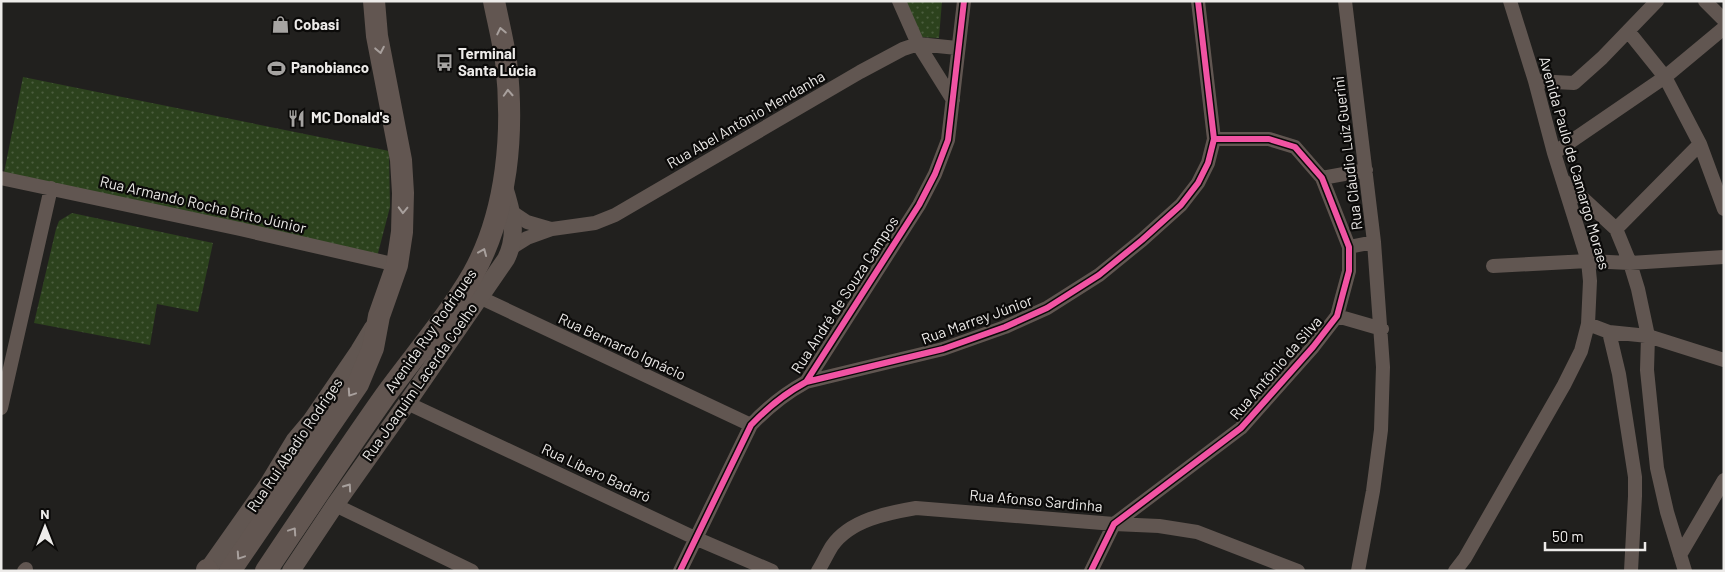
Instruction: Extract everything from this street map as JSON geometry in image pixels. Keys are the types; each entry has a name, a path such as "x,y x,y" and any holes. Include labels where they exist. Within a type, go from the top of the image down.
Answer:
{"main road":[{"path":"230,571 358,384 373,348 379,316 397,266 402,222 401,160 377,36 374,1"},
{"name":"Avenida Ruy Rodrigues","path":"266,571 386,396 462,292 483,253 496,214 503,183 507,149 508,92 506,61 494,1"}],"street":[{"path":"900,1 918,44 953,100"},
{"name":"Rua André de Souza Campos","path":"680,571 751,425 766,409 785,394 806,382 919,205 935,174 948,140 957,48 964,1"},
{"name":"Rua Marrey Júnior","path":"806,382 944,349 1005,327 1047,308 1098,276 1181,205 1198,183 1208,163 1214,139 1198,1"},
{"name":"Rua Cláudio Luíz Guerini","path":"1346,1 1374,242 1384,367 1381,430 1373,491 1359,570"},
{"name":"Avenida Paulo de Camargo Moraes","path":"1455,571 1564,385 1581,350 1588,324 1590,280 1588,261 1510,1"},
{"path":"1535,81 1574,83 1657,1"},
{"path":"1705,1 1724,20"},
{"path":"1554,152 1665,76 1724,28"},
{"path":"1628,31 1665,76 1700,144 1724,209"},
{"name":"Rua Abel Antônio Mendanha","path":"512,248 527,238 552,229 595,222 615,215 860,72 903,49 918,44 957,48"},
{"name":"Rua Antônio da Silva","path":"1114,524 1241,428 1337,316 1349,271 1349,247 1322,178 1296,147 1269,139 1214,139"},
{"path":"1616,229 1700,144"},
{"path":"1322,178 1366,170"},
{"name":"Rua Armando Rocha Brito Júnior","path":"1,178 397,266"},
{"path":"1563,180 1616,229 1630,263 1648,336 1647,370 1657,468 1667,512 1685,571"},
{"name":"Rua Joaquim Lacerda Coelho","path":"291,571 506,259 512,248 514,227 512,212 503,183"},
{"path":"1,408 51,188"},
{"name":"Rua Abel Antônio Mendanha","path":"512,212 527,222 552,229"},
{"path":"1349,247 1374,242"},
{"path":"1493,266 1588,261 1630,263 1724,257"},
{"name":"Rua Bernardo Ignácio","path":"479,297 751,425"},
{"name":"Rua Rui Abadio Rodriges","path":"207,570 269,483 295,440 311,421 349,366 379,316"},
{"path":"1337,316 1382,329"},
{"path":"1588,324 1609,332 1648,336 1724,360"},
{"path":"1609,332 1619,374 1635,477 1631,571"},
{"name":"Rua Líbero Badaró","path":"408,403 695,538 772,571"},
{"path":"1680,555 1724,480"},
{"path":"335,505 472,571"},
{"name":"Rua Afonso Sardinha","path":"818,571 832,545 850,530 867,520 916,508 1160,526 1197,532 1298,571"},
{"path":"1091,571 1114,524"}],"green space":[{"path":"903,1 942,1 939,38 919,37"},
{"path":"23,77 389,151 390,207 376,261 3,178"},
{"path":"72,213 213,243 198,312 157,304 150,345 34,323 56,229 59,221"}],"cycle path":[{"path":"680,571 751,425 777,401 806,382 919,205 935,174 948,140 964,1"},
{"path":"806,382 943,349 1005,327 1047,308 1099,275 1181,205 1198,183 1208,163 1214,139 1198,1"},
{"path":"1091,571 1114,524 1241,428 1313,347 1337,316 1349,271 1349,247 1322,178 1295,147 1269,139 1214,139"}],"place":[{"name":"Cobasi","path":"280,25"},
{"name":"Terminal Santa Lúcia","path":"444,63"},
{"name":"Panobianco","path":"277,68"},
{"name":"MC Donald's","path":"297,118"}]}
